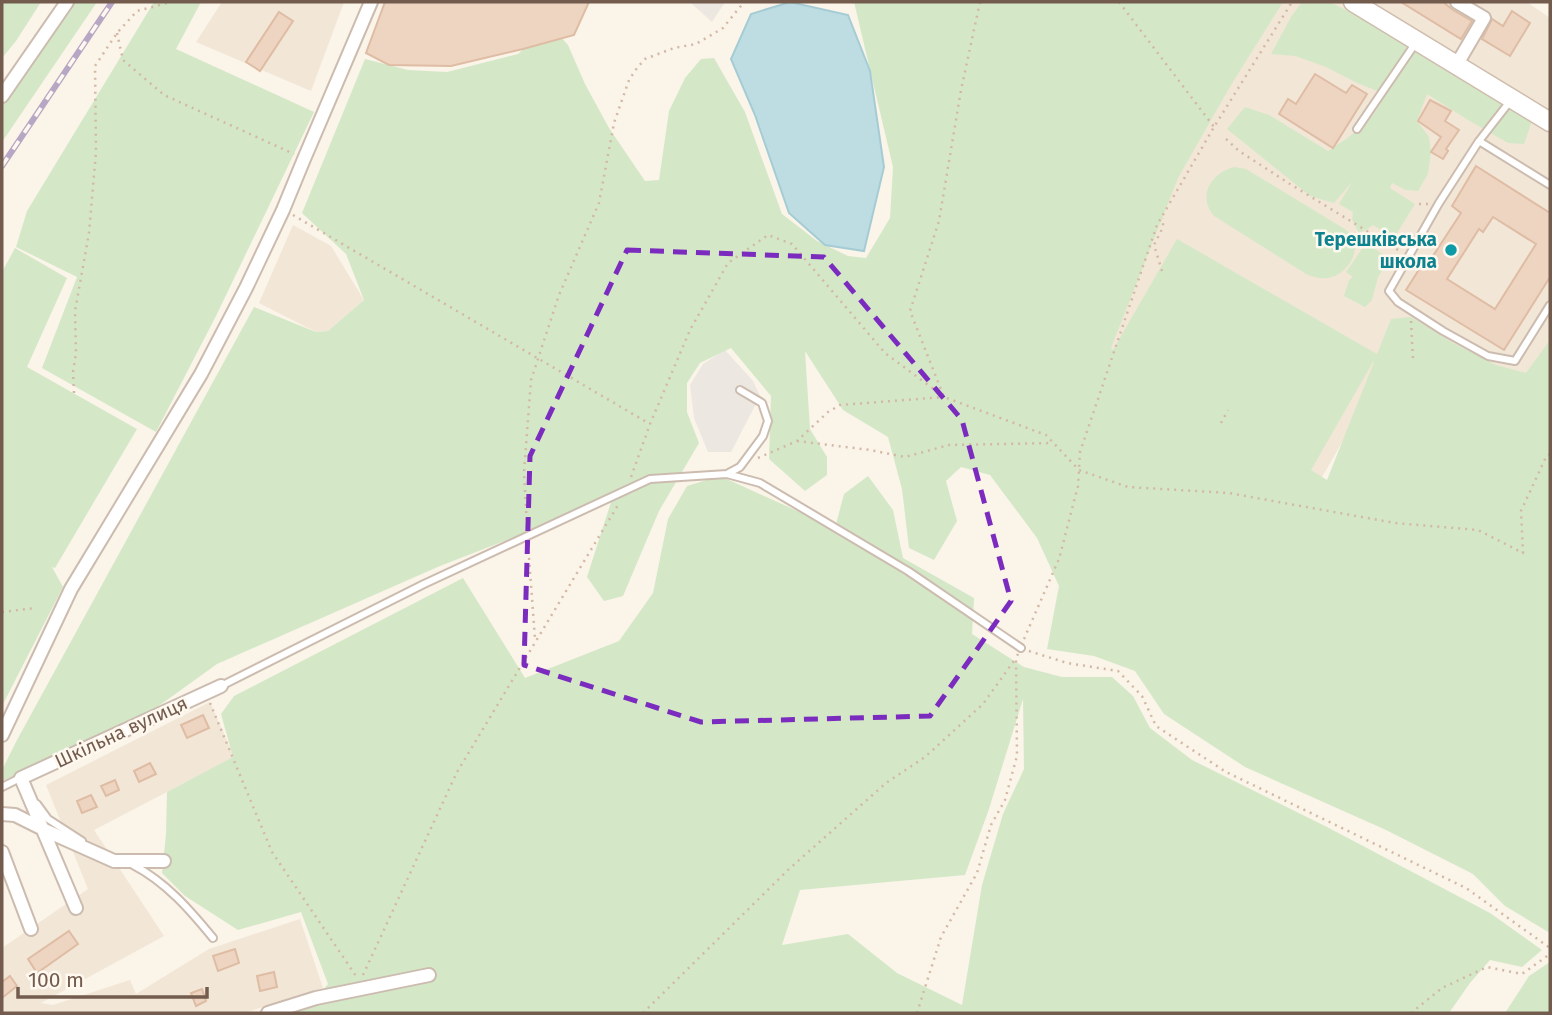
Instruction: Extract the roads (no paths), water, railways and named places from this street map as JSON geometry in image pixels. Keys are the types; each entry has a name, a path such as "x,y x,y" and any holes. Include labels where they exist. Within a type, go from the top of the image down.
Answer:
{"street":[{"path":"2,96 67,2"},
{"path":"2,734 71,589 201,374 247,288 284,210 371,2"},
{"path":"1353,2 1550,122"},
{"path":"1457,2 1484,18 1457,64"},
{"name":"Шкільна вулиця","path":"21,778 221,686"},
{"path":"21,778 76,908"},
{"path":"2,814 15,814 114,861 164,861"},
{"path":"2,852 31,929"},
{"path":"268,1013 316,998 429,975"}],"lane":[{"path":"1357,129 1418,40"},
{"path":"1512,98 1479,141 1439,203 1390,291 1398,302 1443,331 1488,356 1515,361 1550,305"},
{"path":"1479,141 1550,184"},
{"path":"726,474 740,467 763,436 768,421 762,403 740,390"},
{"path":"221,686 424,584 650,479 726,474 760,483 908,571 1021,648"},
{"path":"2,787 21,778 30,796 48,819 88,845 151,875 188,908 213,938"}],"water":[{"path":"790,2 848,15 870,71 884,167 864,251 825,245 789,213 755,115 731,59 751,14"}],"railway":[{"path":"2,166 112,2"}],"place":[{"name":"Терешківська школа","path":"1451,250"}]}
